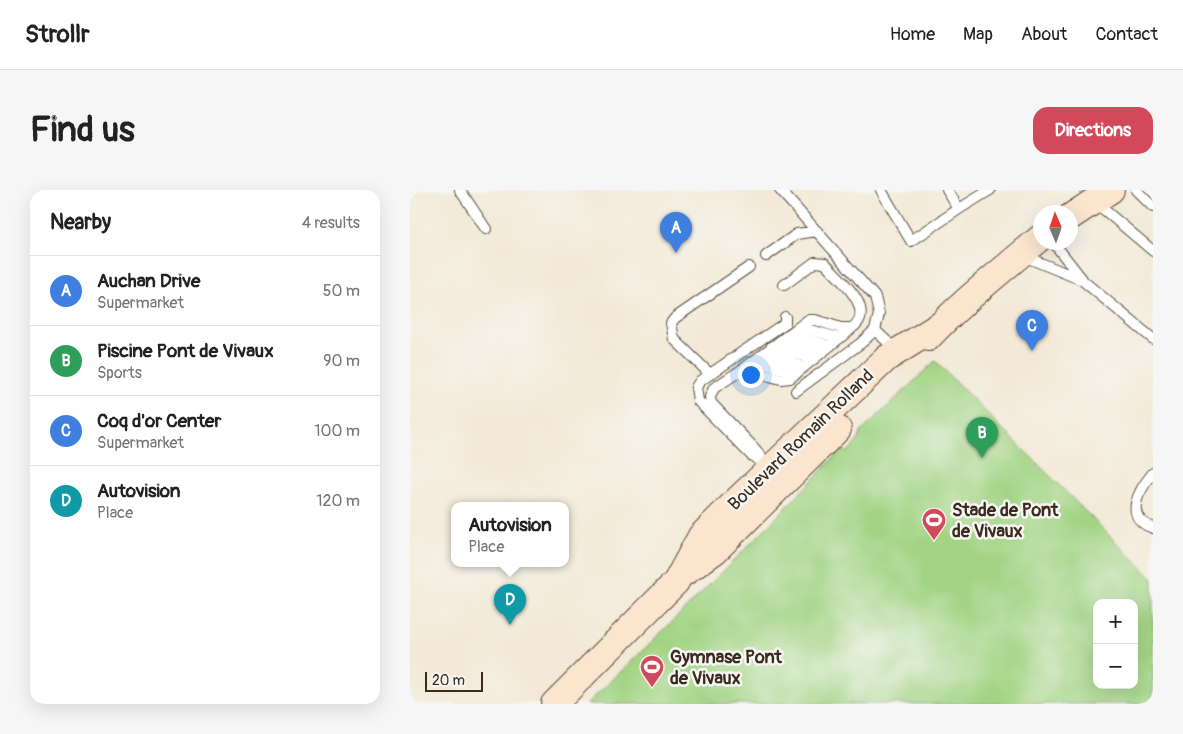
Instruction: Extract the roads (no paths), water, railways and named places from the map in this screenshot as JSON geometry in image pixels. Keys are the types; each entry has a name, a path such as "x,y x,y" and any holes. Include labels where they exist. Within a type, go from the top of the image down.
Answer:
{"main road":[{"path":"1076,205 1096,194"},
{"path":"1078,210 1096,194"},
{"name":"Boulevard Romain Rolland","path":"777,475 900,368 940,325 1003,268 1033,244"},
{"name":"Boulevard Romain Rolland","path":"554,704 676,582 681,574 715,551 777,475 886,358 940,325"}],"lane":[{"path":"460,190 486,229"},
{"path":"780,190 875,297 879,314 875,330 861,343 796,391"},
{"path":"881,190 911,241 990,190"},
{"path":"947,190 959,209"},
{"path":"1138,193 1153,196"},
{"path":"1138,193 1153,206"},
{"path":"1096,194 1153,251"},
{"path":"766,256 797,234 817,231"},
{"path":"1059,250 1082,280 1153,339"},
{"path":"1020,255 1082,280"},
{"path":"743,368 781,379 790,378 852,328 860,317 861,308 858,300 825,263 816,262 784,285"},
{"path":"710,374 674,339 671,323 675,318 749,267"},
{"path":"777,475 750,454 698,401 696,387 700,381 786,323 785,317"},
{"path":"777,475 711,403 710,397 714,388 808,320 815,320 841,328 852,328"},
{"path":"800,327 839,338"},
{"path":"875,330 897,351"},
{"path":"789,334 830,346"},
{"path":"776,344 817,356"},
{"path":"763,354 800,370"},
{"path":"753,361 800,370"},
{"path":"1153,473 1142,486 1136,499 1136,512 1141,522 1153,528"}],"place":[{"name":"Auchan Drive","path":"676,253"},
{"name":"Coq d'or Center","path":"1032,351"},
{"name":"Piscine Pont de Vivaux","path":"982,458"},
{"name":"Stade de Pont de Vivaux","path":"934,541"},
{"name":"Autovision","path":"510,625"},
{"name":"Gymnase Pont de Vivaux","path":"652,688"}]}
